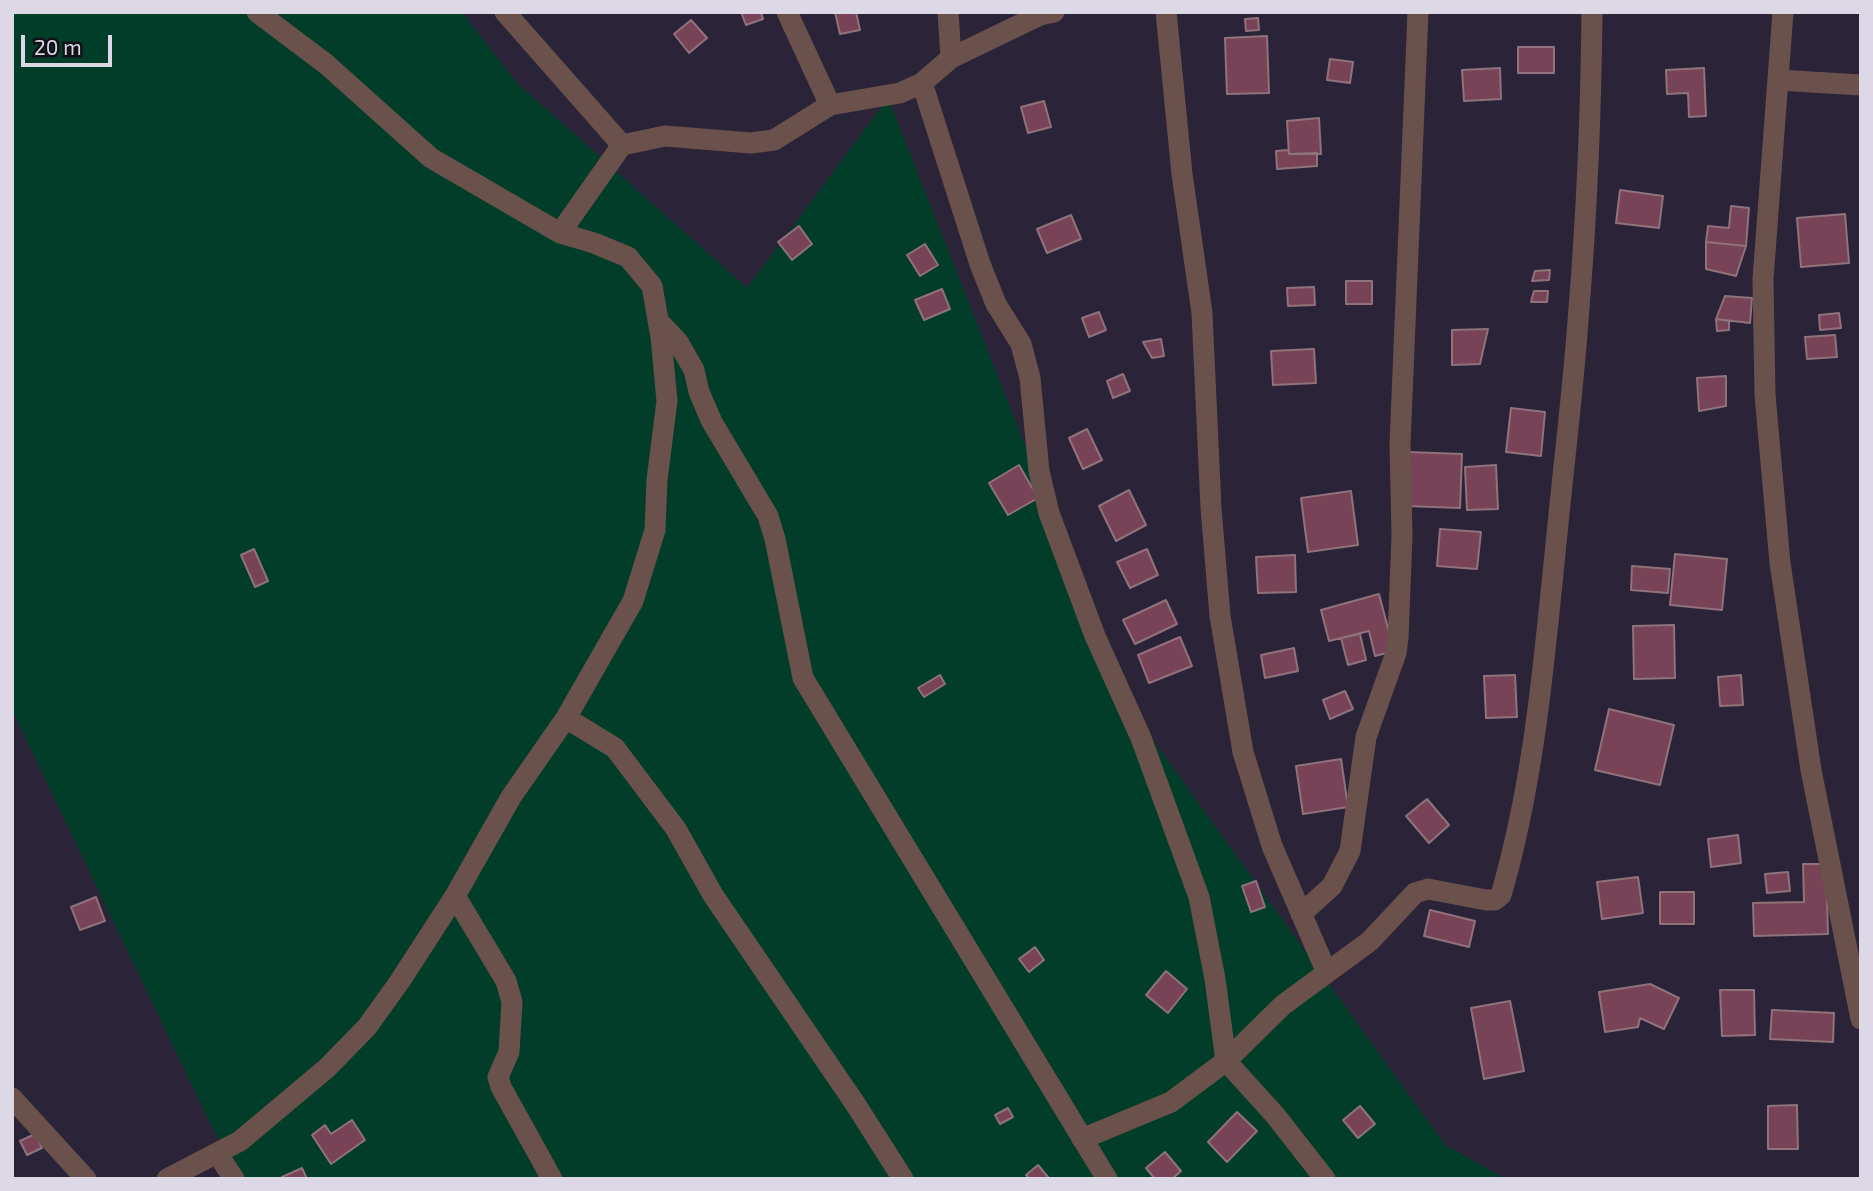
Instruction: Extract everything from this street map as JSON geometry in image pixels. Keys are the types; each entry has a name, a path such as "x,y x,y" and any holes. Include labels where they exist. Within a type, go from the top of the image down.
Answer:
{"street":[{"path":"167,1179 240,1141 327,1068 367,1027 455,896 511,797 566,718 633,601 655,530 657,480 667,401 659,322 652,286 628,257 560,233 431,158 326,64 257,12"},
{"path":"505,12 622,145"},
{"path":"787,12 830,105"},
{"path":"948,12 951,58"},
{"path":"560,233 622,145 665,136 751,144 774,140 830,105 900,93 922,83 951,58 1040,15 1054,12"},
{"path":"1166,12 1182,174 1202,313 1211,508 1220,616 1243,752 1272,846 1327,972"},
{"path":"1301,914 1332,886 1349,850 1366,737 1396,653 1398,639 1402,536 1400,444 1418,12"},
{"path":"1083,1139 1171,1102 1226,1061 1283,1005 1370,941 1415,893 1427,889 1486,900 1494,900 1501,895 1518,838 1533,755 1579,308 1592,12"},
{"path":"1783,12 1763,279 1765,395 1780,563 1811,770 1861,1019"},
{"path":"1778,80 1861,85"},
{"path":"922,83 980,264 996,304 1021,344 1030,379 1039,471 1049,513 1095,636 1141,738 1199,897 1215,979 1226,1061 1275,1115 1325,1179"},
{"path":"659,322 678,342 694,370 699,391 712,422 768,516 803,678 1107,1179"},
{"path":"566,718 615,748 676,829 713,895 849,1093 903,1179"},
{"path":"455,896 506,981 512,1002 513,1020 509,1052 498,1077 552,1179"},
{"path":"12,1098 86,1179"},
{"path":"217,1153 234,1179"}],"green space":[{"path":"12,12 462,12 516,82 747,288 888,98 1127,704 1445,1145 1506,1179 240,1179 208,1119 12,710"}],"building":[{"path":"741,12 761,12 763,19 746,25"},
{"path":"835,12 856,12 860,30 840,34"},
{"path":"1258,18 1259,30 1246,31 1245,19"},
{"path":"691,20 707,38 689,53 674,34"},
{"path":"1267,36 1269,93 1227,94 1225,38"},
{"path":"1518,47 1554,47 1554,73 1518,73"},
{"path":"1330,59 1353,62 1350,83 1327,80"},
{"path":"1500,68 1501,99 1464,101 1462,70"},
{"path":"1704,68 1706,116 1689,117 1688,93 1667,94 1666,70"},
{"path":"1044,101 1051,127 1028,133 1021,107"},
{"path":"1319,118 1321,154 1289,154 1287,121"},
{"path":"1288,150 1289,154 1317,153 1317,166 1277,169 1276,151"},
{"path":"1620,190 1663,196 1659,228 1616,223"},
{"path":"1731,206 1749,208 1746,246 1706,242 1708,226 1729,228"},
{"path":"1845,214 1849,263 1801,267 1797,218"},
{"path":"1071,215 1081,239 1047,253 1037,229"},
{"path":"799,226 812,244 792,260 778,242"},
{"path":"1706,242 1746,246 1736,276 1706,269"},
{"path":"925,244 938,265 920,276 907,255"},
{"path":"1550,270 1549,280 1532,281 1535,271"},
{"path":"1346,281 1372,281 1372,304 1346,304"},
{"path":"1314,287 1315,305 1288,306 1287,288"},
{"path":"942,289 950,309 924,320 915,300"},
{"path":"1534,291 1548,291 1547,302 1531,302"},
{"path":"1725,296 1752,298 1750,323 1716,319"},
{"path":"1099,312 1106,330 1089,337 1082,318"},
{"path":"1839,313 1841,328 1820,330 1819,315"},
{"path":"1716,319 1729,321 1729,330 1717,331"},
{"path":"1488,329 1480,364 1452,365 1452,330"},
{"path":"1835,335 1837,357 1807,359 1805,337"},
{"path":"1161,339 1164,356 1152,358 1143,342"},
{"path":"1314,349 1316,383 1273,385 1271,351"},
{"path":"1123,374 1130,391 1113,398 1107,381"},
{"path":"1726,376 1726,406 1699,411 1697,378"},
{"path":"1511,408 1545,412 1541,456 1506,452"},
{"path":"1087,429 1102,460 1083,469 1069,438"},
{"path":"1408,452 1462,454 1460,508 1406,506"},
{"path":"1019,465 1038,498 1008,515 989,483"},
{"path":"1496,465 1498,509 1467,510 1465,467"},
{"path":"1129,490 1146,525 1116,541 1099,506"},
{"path":"1351,491 1358,545 1308,552 1301,498"},
{"path":"1440,529 1481,532 1477,569 1437,566"},
{"path":"254,549 268,581 255,587 241,555"},
{"path":"1147,549 1158,575 1130,588 1117,562"},
{"path":"1675,554 1727,559 1722,610 1670,605"},
{"path":"1295,555 1296,592 1258,593 1256,557"},
{"path":"1632,566 1670,569 1668,593 1631,590"},
{"path":"1379,594 1394,651 1375,656 1369,631 1329,641 1321,610"},
{"path":"1166,600 1177,624 1135,644 1123,620"},
{"path":"1674,625 1675,678 1634,679 1633,626"},
{"path":"1360,634 1366,660 1348,665 1341,638"},
{"path":"1180,637 1192,666 1149,683 1138,655"},
{"path":"1294,648 1298,671 1265,678 1261,655"},
{"path":"940,675 945,684 924,697 918,688"},
{"path":"1515,675 1517,717 1486,718 1484,676"},
{"path":"1741,675 1743,705 1720,706 1718,677"},
{"path":"1345,691 1353,709 1330,719 1323,700"},
{"path":"1609,709 1674,725 1660,785 1595,770"},
{"path":"1341,759 1348,807 1303,814 1296,766"},
{"path":"1427,799 1449,825 1429,843 1406,816"},
{"path":"1738,835 1741,863 1711,867 1708,839"},
{"path":"1803,864 1826,864 1828,934 1754,936 1753,903 1804,902"},
{"path":"1788,872 1790,891 1767,893 1765,874"},
{"path":"1638,877 1643,913 1602,919 1597,882"},
{"path":"1256,881 1265,907 1251,912 1242,886"},
{"path":"1660,892 1694,892 1694,924 1660,924"},
{"path":"96,897 105,921 80,930 71,907"},
{"path":"1430,910 1475,921 1469,947 1424,936"},
{"path":"1035,947 1044,960 1029,972 1019,959"},
{"path":"1166,971 1187,989 1168,1013 1146,995"},
{"path":"1650,984 1679,998 1664,1029 1640,1018 1638,1027 1605,1032 1599,992"},
{"path":"1720,990 1754,990 1755,1035 1722,1036"},
{"path":"1510,1001 1524,1071 1484,1079 1471,1008"},
{"path":"1772,1010 1834,1013 1833,1042 1770,1039"},
{"path":"1797,1105 1798,1149 1768,1149 1768,1106"},
{"path":"1360,1106 1375,1124 1358,1138 1343,1120"},
{"path":"1008,1108 1013,1117 1000,1124 995,1115"},
{"path":"1237,1112 1257,1131 1227,1162 1208,1142"},
{"path":"352,1120 365,1140 331,1164 312,1135 325,1125 331,1134"},
{"path":"35,1134 42,1148 27,1155 20,1141"},
{"path":"1165,1152 1181,1171 1172,1179 1155,1179 1146,1168"},
{"path":"1038,1165 1048,1177 1030,1179 1026,1175"},
{"path":"302,1168 307,1179 283,1179 282,1177"}]}
